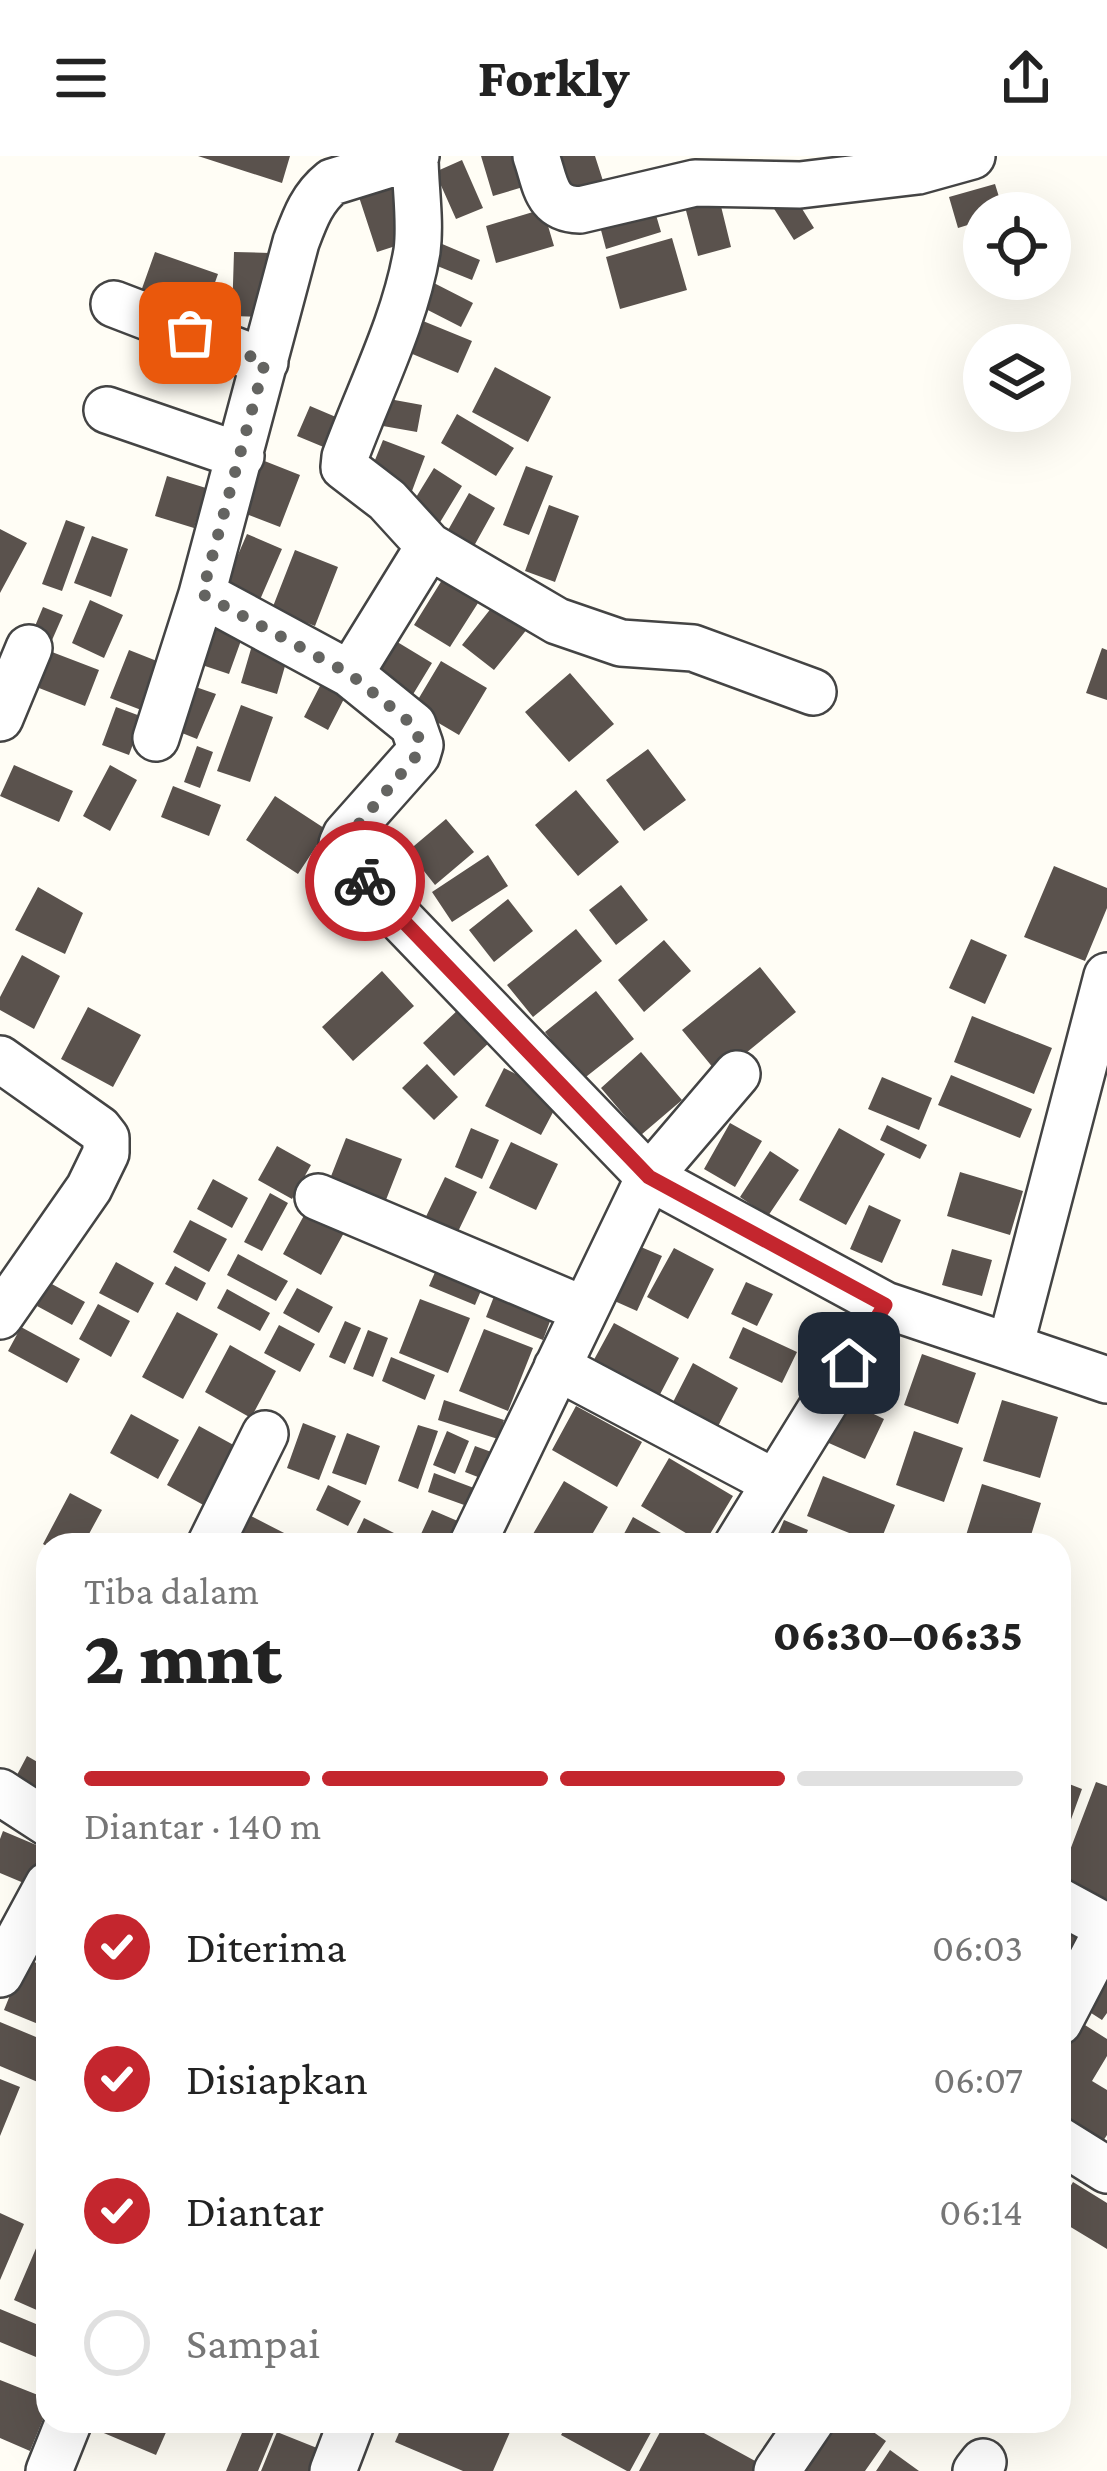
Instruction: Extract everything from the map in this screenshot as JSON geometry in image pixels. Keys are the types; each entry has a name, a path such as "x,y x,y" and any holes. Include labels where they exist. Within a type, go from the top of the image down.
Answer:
{"street":[{"path":"156,738 202,594 308,210 332,182 415,156 418,224 410,281 344,467 387,500 429,546 556,621 621,643 693,648 813,692"},
{"path":"536,156 552,202 563,209 580,210 695,183 800,185 918,171 972,156"},
{"path":"114,304 265,362"},
{"path":"106,410 241,456"},
{"path":"350,674 429,546"},
{"path":"202,594 350,674 413,725 420,745 410,766 346,836 344,860 649,1177 885,1305 1107,1380"},
{"path":"0,718 29,648"},
{"path":"1010,1347 1107,976"},
{"path":"0,1059 99,1129 106,1138 106,1154 89,1188 0,1316"},
{"path":"478,1533 649,1177 737,1074"},
{"path":"318,1197 585,1310"},
{"path":"743,1533 885,1305"},
{"path":"557,1367 774,1482"},
{"path":"216,1533 265,1433"},
{"path":"0,1792 36,1815"},
{"path":"0,1974 36,1907"},
{"path":"1071,1908 1107,1929 1071,1999"},
{"path":"1071,2148 1107,2170"},
{"path":"49,2471 64,2433"},
{"path":"333,2471 347,2433"},
{"path":"777,2471 803,2433"}],"building":[{"path":"198,156 290,156 282,183"},
{"path":"481,156 514,156 523,187 493,196"},
{"path":"556,156 595,156 604,184 568,196"},
{"path":"462,160 483,208 456,219 435,172"},
{"path":"393,182 411,241 377,252 358,194"},
{"path":"995,184 997,192 967,192"},
{"path":"791,191 814,228 794,240 771,204"},
{"path":"963,193 963,226 958,228 949,197"},
{"path":"718,194 731,247 698,256 684,203"},
{"path":"651,198 661,232 606,249 597,215"},
{"path":"543,209 554,246 496,263 486,226"},
{"path":"428,238 480,260 472,280 420,259"},
{"path":"672,238 687,290 620,309 606,257"},
{"path":"155,252 218,274 202,319 139,297"},
{"path":"234,252 270,253 269,317 232,316"},
{"path":"430,281 473,303 461,327 418,305"},
{"path":"423,321 472,341 458,373 410,353"},
{"path":"495,367 551,397 528,442 472,412"},
{"path":"389,399 422,405 417,432 383,426"},
{"path":"310,406 350,423 338,453 297,436"},
{"path":"457,414 514,448 496,476 441,443"},
{"path":"383,440 425,456 412,491 369,475"},
{"path":"262,460 300,475 280,527 241,512"},
{"path":"526,466 553,476 529,535 503,525"},
{"path":"434,468 462,486 436,529 407,512"},
{"path":"167,476 206,488 194,528 155,516"},
{"path":"469,493 495,508 474,546 447,532"},
{"path":"549,505 579,516 555,582 525,571"},
{"path":"66,520 85,527 62,591 42,584"},
{"path":"0,529 27,543 0,593"},
{"path":"247,534 282,549 259,602 224,587"},
{"path":"92,536 128,549 111,597 74,583"},
{"path":"295,550 338,567 315,626 272,609"},
{"path":"442,580 478,603 450,647 414,625"},
{"path":"90,600 123,615 104,658 72,643"},
{"path":"496,602 528,628 494,670 462,645"},
{"path":"43,607 63,615 49,647 30,638"},
{"path":"210,624 243,635 229,674 196,663"},
{"path":"394,640 432,663 409,701 371,678"},
{"path":"253,642 289,652 277,694 241,683"},
{"path":"1102,648 1107,650 1107,700 1086,693"},
{"path":"129,650 167,665 149,713 110,698"},
{"path":"52,652 99,670 85,706 39,688"},
{"path":"441,661 487,688 459,735 413,708"},
{"path":"570,673 614,724 569,762 525,712"},
{"path":"322,682 346,695 328,730 304,717"},
{"path":"190,685 216,694 197,739 172,729"},
{"path":"241,705 273,717 250,782 217,771"},
{"path":"116,707 143,717 129,755 102,745"},
{"path":"197,746 213,752 200,788 184,782"},
{"path":"648,749 686,800 644,831 606,780"},
{"path":"14,765 73,791 59,822 0,796"},
{"path":"110,765 137,780 110,831 83,816"},
{"path":"173,786 221,805 209,836 161,817"},
{"path":"576,790 619,842 578,876 535,825"},
{"path":"275,796 327,830 298,874 246,840"},
{"path":"446,819 474,852 435,885 408,851"},
{"path":"488,855 508,886 452,922 432,892"},
{"path":"1054,866 1107,888 1107,908 1085,961 1024,937"},
{"path":"621,885 648,920 616,945 589,910"},
{"path":"38,887 83,913 65,954 15,930"},
{"path":"508,899 533,931 494,962 469,930"},
{"path":"576,929 602,961 533,1017 507,985"},
{"path":"971,939 1007,955 985,1004 949,988"},
{"path":"664,940 691,971 644,1012 618,980"},
{"path":"22,955 60,976 34,1029 0,1010 0,997"},
{"path":"760,967 796,1012 719,1075 682,1030"},
{"path":"382,971 414,1006 353,1061 322,1027"},
{"path":"596,991 634,1039 582,1080 545,1032"},
{"path":"88,1007 141,1035 113,1087 61,1059"},
{"path":"461,1007 492,1040 454,1076 423,1043"},
{"path":"972,1016 1052,1048 1034,1094 954,1062"},
{"path":"641,1052 682,1100 641,1135 601,1088"},
{"path":"427,1064 458,1097 434,1120 402,1088"},
{"path":"504,1068 561,1097 541,1135 485,1106"},
{"path":"951,1075 1032,1109 1020,1138 938,1105"},
{"path":"882,1077 932,1098 919,1130 868,1109"},
{"path":"730,1123 762,1141 735,1187 704,1169"},
{"path":"887,1125 927,1145 920,1159 880,1140"},
{"path":"471,1128 499,1140 482,1179 455,1167"},
{"path":"839,1128 885,1154 846,1225 799,1200"},
{"path":"346,1138 402,1159 382,1210 326,1189"},
{"path":"511,1142 558,1164 536,1210 489,1188"},
{"path":"277,1146 311,1165 292,1199 258,1180"},
{"path":"770,1151 799,1170 768,1216 740,1197"},
{"path":"960,1172 1023,1191 1010,1235 947,1216"},
{"path":"445,1177 477,1192 453,1242 421,1227"},
{"path":"213,1179 248,1198 232,1228 197,1209"},
{"path":"270,1193 288,1203 262,1251 244,1242"},
{"path":"869,1205 901,1220 882,1263 850,1249"},
{"path":"308,1208 346,1229 321,1275 283,1254"},
{"path":"190,1220 227,1239 209,1272 173,1252"},
{"path":"634,1244 662,1256 637,1311 610,1299"},
{"path":"674,1248 714,1269 688,1319 647,1297"},
{"path":"952,1249 992,1260 982,1296 942,1285"},
{"path":"238,1254 288,1281 276,1301 227,1275"},
{"path":"440,1261 485,1281 475,1305 429,1286"},
{"path":"116,1262 154,1283 138,1313 99,1293"},
{"path":"175,1266 206,1283 197,1301 165,1284"},
{"path":"746,1282 773,1294 757,1326 731,1314"},
{"path":"50,1283 85,1302 72,1325 37,1306"},
{"path":"498,1286 555,1308 543,1340 486,1317"},
{"path":"297,1288 333,1307 319,1333 283,1313"},
{"path":"227,1289 270,1313 260,1331 217,1308"},
{"path":"420,1299 470,1318 448,1373 399,1353"},
{"path":"98,1304 130,1321 111,1357 79,1339"},
{"path":"177,1312 218,1334 183,1399 142,1377"},
{"path":"345,1321 361,1328 345,1364 329,1357"},
{"path":"614,1323 679,1358 656,1402 590,1367"},
{"path":"279,1325 315,1344 300,1372 264,1353"},
{"path":"21,1327 80,1359 67,1383 8,1351"},
{"path":"743,1327 797,1352 782,1383 729,1358"},
{"path":"484,1329 533,1348 508,1411 459,1391"},
{"path":"823,1329 847,1340 821,1392 798,1381"},
{"path":"368,1330 388,1338 373,1377 353,1369"},
{"path":"230,1345 276,1371 251,1418 205,1392"},
{"path":"922,1354 976,1373 958,1424 904,1405"},
{"path":"391,1357 435,1375 425,1400 382,1381"},
{"path":"693,1363 738,1388 715,1432 670,1408"},
{"path":"841,1398 884,1419 865,1459 822,1440"},
{"path":"444,1400 504,1420 498,1439 438,1420"},
{"path":"1002,1400 1058,1417 1040,1478 983,1461"},
{"path":"576,1406 642,1442 617,1487 552,1450"},
{"path":"131,1414 179,1440 158,1479 110,1453"},
{"path":"303,1423 336,1436 319,1480 287,1468"},
{"path":"418,1425 438,1431 418,1489 398,1481"},
{"path":"199,1426 239,1448 207,1507 167,1485"},
{"path":"447,1431 469,1441 455,1474 433,1465"},
{"path":"914,1431 963,1448 944,1502 896,1485"},
{"path":"347,1433 380,1446 366,1485 332,1473"},
{"path":"475,1446 494,1453 483,1479 465,1472"},
{"path":"669,1458 733,1496 711,1533 686,1533 641,1506"},
{"path":"434,1473 474,1488 467,1506 428,1492"},
{"path":"823,1476 895,1505 884,1533 849,1533 807,1516"},
{"path":"564,1481 608,1507 593,1533 534,1533"},
{"path":"982,1484 1041,1503 1032,1533 967,1533"},
{"path":"328,1485 361,1501 348,1526 316,1510"},
{"path":"70,1493 102,1510 90,1533 49,1533"},
{"path":"432,1510 460,1522 455,1533 421,1533"},
{"path":"245,1513 284,1533 235,1533"},
{"path":"633,1517 661,1533 624,1533"},
{"path":"364,1518 394,1533 357,1533"},
{"path":"784,1520 808,1530 807,1533 778,1533"},
{"path":"27,1756 36,1761 36,1804 9,1790"},
{"path":"1096,1782 1107,1786 1107,1899 1071,1884 1071,1848"},
{"path":"1071,1785 1082,1789 1071,1819"},
{"path":"3,1831 36,1845 36,1888 0,1873"},
{"path":"1071,1935 1087,1943 1071,1974"},
{"path":"1107,1948 1107,2013 1102,2020 1074,2002"},
{"path":"25,1958 36,1963 36,2023 4,2010"},
{"path":"1077,2020 1107,2039 1107,2056 1092,2081 1107,2090 1103,2141 1071,2121 1071,2030"},
{"path":"0,2022 36,2037 36,2081 0,2066"},
{"path":"0,2079 20,2087 0,2136"},
{"path":"1073,2182 1107,2203 1107,2249 1071,2227"},
{"path":"0,2213 24,2224 0,2280"},
{"path":"36,2248 36,2310 14,2300"},
{"path":"0,2309 36,2324 36,2357 0,2342"},
{"path":"0,2380 36,2394 37,2433 30,2451 0,2438"},
{"path":"104,2433 166,2433 156,2455"},
{"path":"242,2433 274,2433 258,2471 226,2471"},
{"path":"277,2433 322,2450 314,2471 261,2471"},
{"path":"399,2433 510,2433 493,2471 463,2471 395,2442"},
{"path":"562,2433 651,2433 630,2471"},
{"path":"660,2433 704,2433 757,2462 752,2471 639,2471"},
{"path":"818,2433 875,2433 886,2441 865,2471 791,2471"},
{"path":"890,2450 919,2471 876,2471"}],"way so far":[{"path":"190,333 265,362 202,594 350,674 417,733 420,745 410,766 342,844 344,860 365,881"}],"route":[{"path":"365,881 649,1177 885,1305 849,1363"}]}
